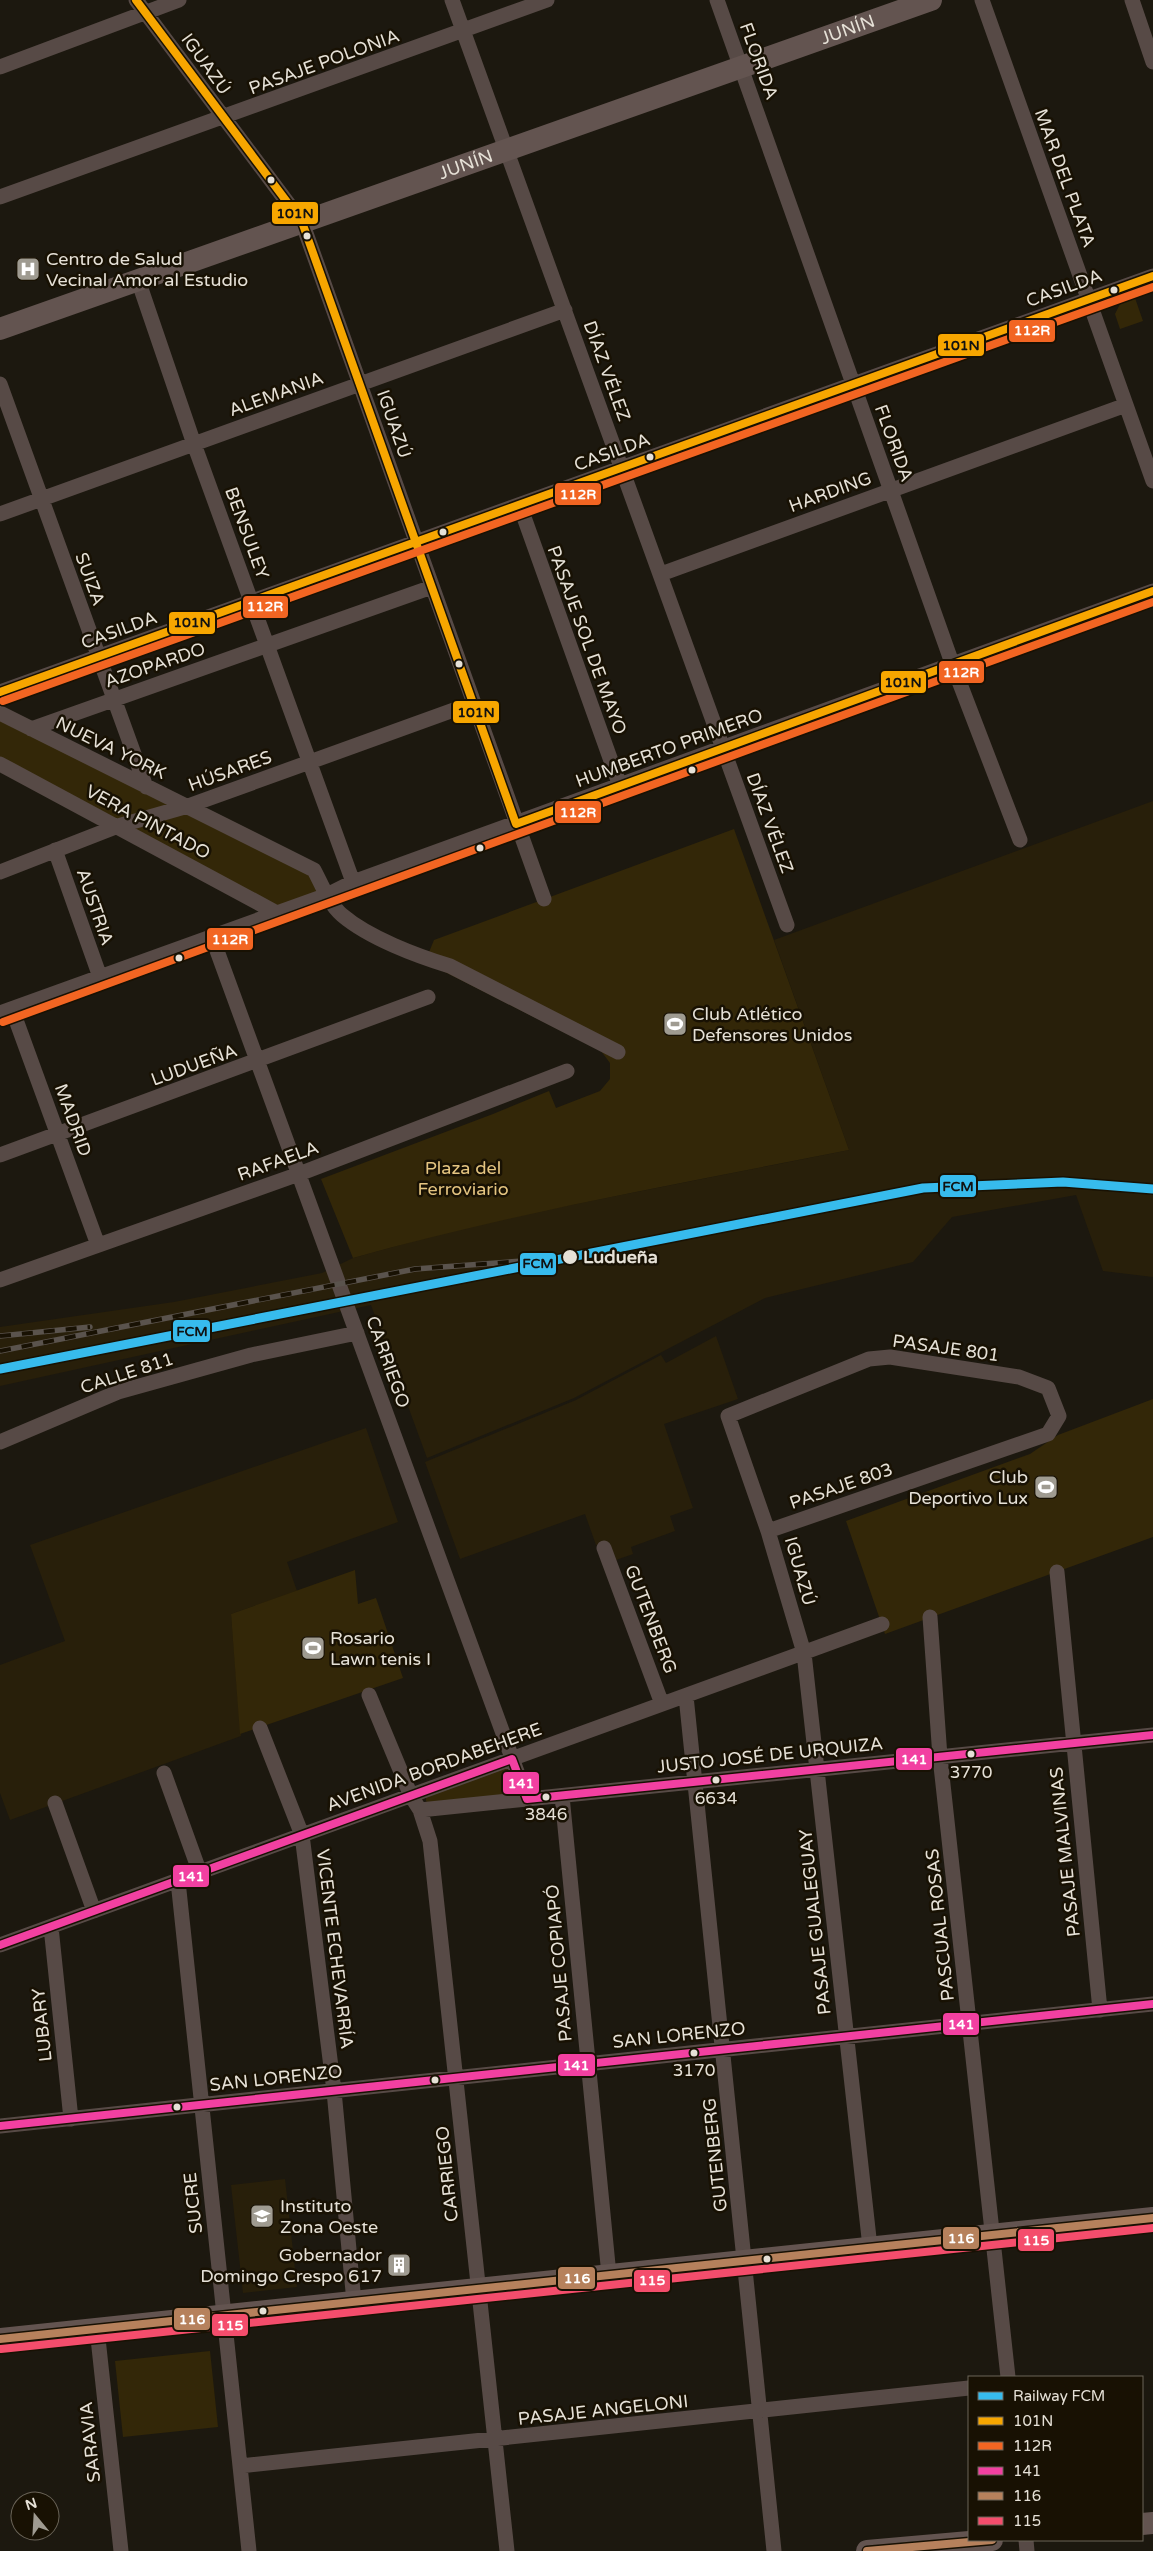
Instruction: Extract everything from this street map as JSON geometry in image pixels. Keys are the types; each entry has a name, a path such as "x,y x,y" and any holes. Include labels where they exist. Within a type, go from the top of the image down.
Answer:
{"main road":[{"name":"JUNÍN","path":"0,329 931,0"},
{"path":"0,2339 1153,2218"},
{"path":"868,2551 981,2541"}],"street":[{"path":"0,67 140,6 179,0"},
{"name":"DÍAZ VÉLEZ","path":"452,0 787,925"},
{"name":"PASAJE POLONIA","path":"0,197 464,32 547,0"},
{"name":"FLORIDA","path":"717,0 952,663 1020,840"},
{"name":"MAR DEL PLATA","path":"982,0 1153,481"},
{"path":"1132,0 1153,62"},
{"name":"IGUAZÚ","path":"140,6 302,222 544,900"},
{"name":"CASILDA","path":"0,692 520,506 853,383 1153,276"},
{"name":"BENSULEY","path":"138,280 194,444 353,882"},
{"name":"ALEMANIA","path":"0,514 565,310"},
{"name":"SUIZA","path":"0,384 146,787"},
{"name":"HARDING","path":"661,574 1126,406"},
{"name":"PASAJE SOL DE MAYO","path":"520,506 620,786"},
{"name":"AZOPARDO","path":"31,729 432,587"},
{"name":"HUMBERTO PRIMERO","path":"6,1011 327,895 353,882 1153,590"},
{"name":"HÚSARES","path":"0,872 118,826 188,806 473,703"},
{"name":"NUEVA YORK","path":"0,713 314,870 327,895 342,915 372,934 426,959 450,966 618,1052"},
{"name":"VERA PINTADO","path":"0,764 277,913"},
{"name":"AUSTRIA","path":"55,850 100,977"},
{"name":"CARRIEGO","path":"212,937 527,1800"},
{"name":"LUDUEÑA","path":"0,1155 428,997"},
{"name":"MADRID","path":"6,1011 58,1135 98,1244"},
{"name":"RAFAELA","path":"0,1280 299,1174 567,1071"},
{"name":"CALLE 811","path":"0,1442 118,1392 250,1355 357,1333"},
{"name":"PASAJE 801","path":"728,1416 870,1359 890,1356 1019,1377 1048,1388 1059,1416"},
{"name":"IGUAZÚ","path":"728,1416 768,1531 804,1653"},
{"name":"PASAJE 803","path":"768,1531 1048,1434 1059,1416"},
{"name":"GUTENBERG","path":"604,1548 662,1704"},
{"name":"PASAJE MALVINAS","path":"1057,1572 1072,1743 1100,2010"},
{"name":"PASCUAL ROSAS","path":"930,1617 940,1756 1008,2376"},
{"name":"AVENIDA BORDABEHERE","path":"0,1945 882,1624"},
{"name":"PASAJE GUALEGUAY","path":"804,1653 870,2248"},
{"name":"CARRIEGO","path":"370,1694 411,1796 420,1810 430,1841 507,2551"},
{"name":"GUTENBERG","path":"686,1696 774,2551"},
{"name":"VICENTE ECHEVARRÍA","path":"260,1728 302,1835 334,2091 354,2302"},
{"name":"JUSTO JOSÉ DE URQUIZA","path":"420,1810 1153,1735"},
{"path":"164,1773 200,1872"},
{"name":"PASAJE COPIAPÓ","path":"562,1796 608,2275"},
{"path":"55,1804 94,1911"},
{"name":"SUCRE","path":"178,1881 249,2551"},
{"name":"LUBARY","path":"51,1927 71,2119"},
{"name":"SAN LORENZO","path":"0,2126 1153,2004"},
{"name":"SARAVIA","path":"97,2329 121,2551"},
{"name":"PASAJE ANGELONI","path":"240,2466 760,2412 968,2388"}],"shaded area":[{"path":"1153,801 1153,1277 1103,1271 1076,1195 952,1217 913,1262 765,1298 574,1398 427,1458 371,1305 0,1386 0,1327 174,1302 322,1273 353,1258 432,1236 530,1213 849,1150 774,940"},
{"path":"716,1336 738,1399 664,1424 693,1508 670,1516 675,1531 631,1547 633,1554 613,1561 607,1542 596,1545 585,1514 460,1559 425,1462 576,1400 661,1355 666,1363"},
{"path":"366,1428 398,1522 287,1562 297,1591 231,1614 241,1736 10,1820 0,1793 0,1665 65,1641 30,1545"},
{"name":"Instituto Zona Oeste","path":"285,2179 297,2287 243,2293 231,2185"}],"green space":[{"path":"1135,298 1143,321 1120,329 1115,314 1120,304"},
{"path":"0,713 314,870 327,895 277,913 0,764"},
{"name":"Club Atlético Defensores Unidos","path":"734,829 849,1150 538,1212 353,1258 321,1179 549,1091 556,1108 600,1091 610,1079 610,1063 601,1051 425,962 434,940"},
{"name":"Club Deportivo Lux","path":"1153,1399 1153,1537 885,1634 846,1521 1030,1454 1058,1435"},
{"name":"Rosario Lawn tenis I","path":"355,1570 358,1604 376,1598 403,1678 240,1734 231,1614"},
{"path":"505,1768 509,1770 517,1794 428,1803 426,1801 426,1797"},
{"path":"210,2351 218,2427 123,2437 115,2361"}],"railway":[{"path":"0,1351 415,1269 523,1261"},
{"path":"0,1336 90,1327"}],"rail line":[{"name":"FCM","path":"0,1369 923,1188 1063,1182 1153,1189"}],"transit line":[{"name":"101N","path":"136,0 302,222 516,824 1153,591"},
{"name":"101N","path":"0,692 1153,276"},
{"name":"112R","path":"3,701 1153,287"},
{"name":"112R","path":"3,1022 1153,602"},
{"name":"141","path":"0,1945 512,1759 527,1799 1153,1735"},
{"name":"141","path":"0,2126 1153,2004"},
{"name":"116","path":"0,2339 1153,2218"},
{"name":"115","path":"1,2349 1153,2228"},
{"name":"116","path":"867,2551 981,2541"}],"place":[{"name":"Centro de Salud Vecinal Amor al Estudio","path":"28,269"},
{"name":"Club Atlético Defensores Unidos","path":"675,1024"},
{"name":"Ludueña","path":"570,1257"},
{"name":"Club Deportivo Lux","path":"1046,1487"},
{"name":"Rosario Lawn tenis I","path":"313,1648"},
{"name":"3770","path":"971,1754"},
{"name":"6634","path":"716,1780"},
{"name":"3846","path":"546,1797"},
{"name":"3170","path":"694,2053"},
{"name":"Instituto Zona Oeste","path":"262,2216"},
{"name":"Gobernador Domingo Crespo 617","path":"399,2265"}],"park label":[{"name":"Plaza del Ferroviario","path":"463,1178"}]}
